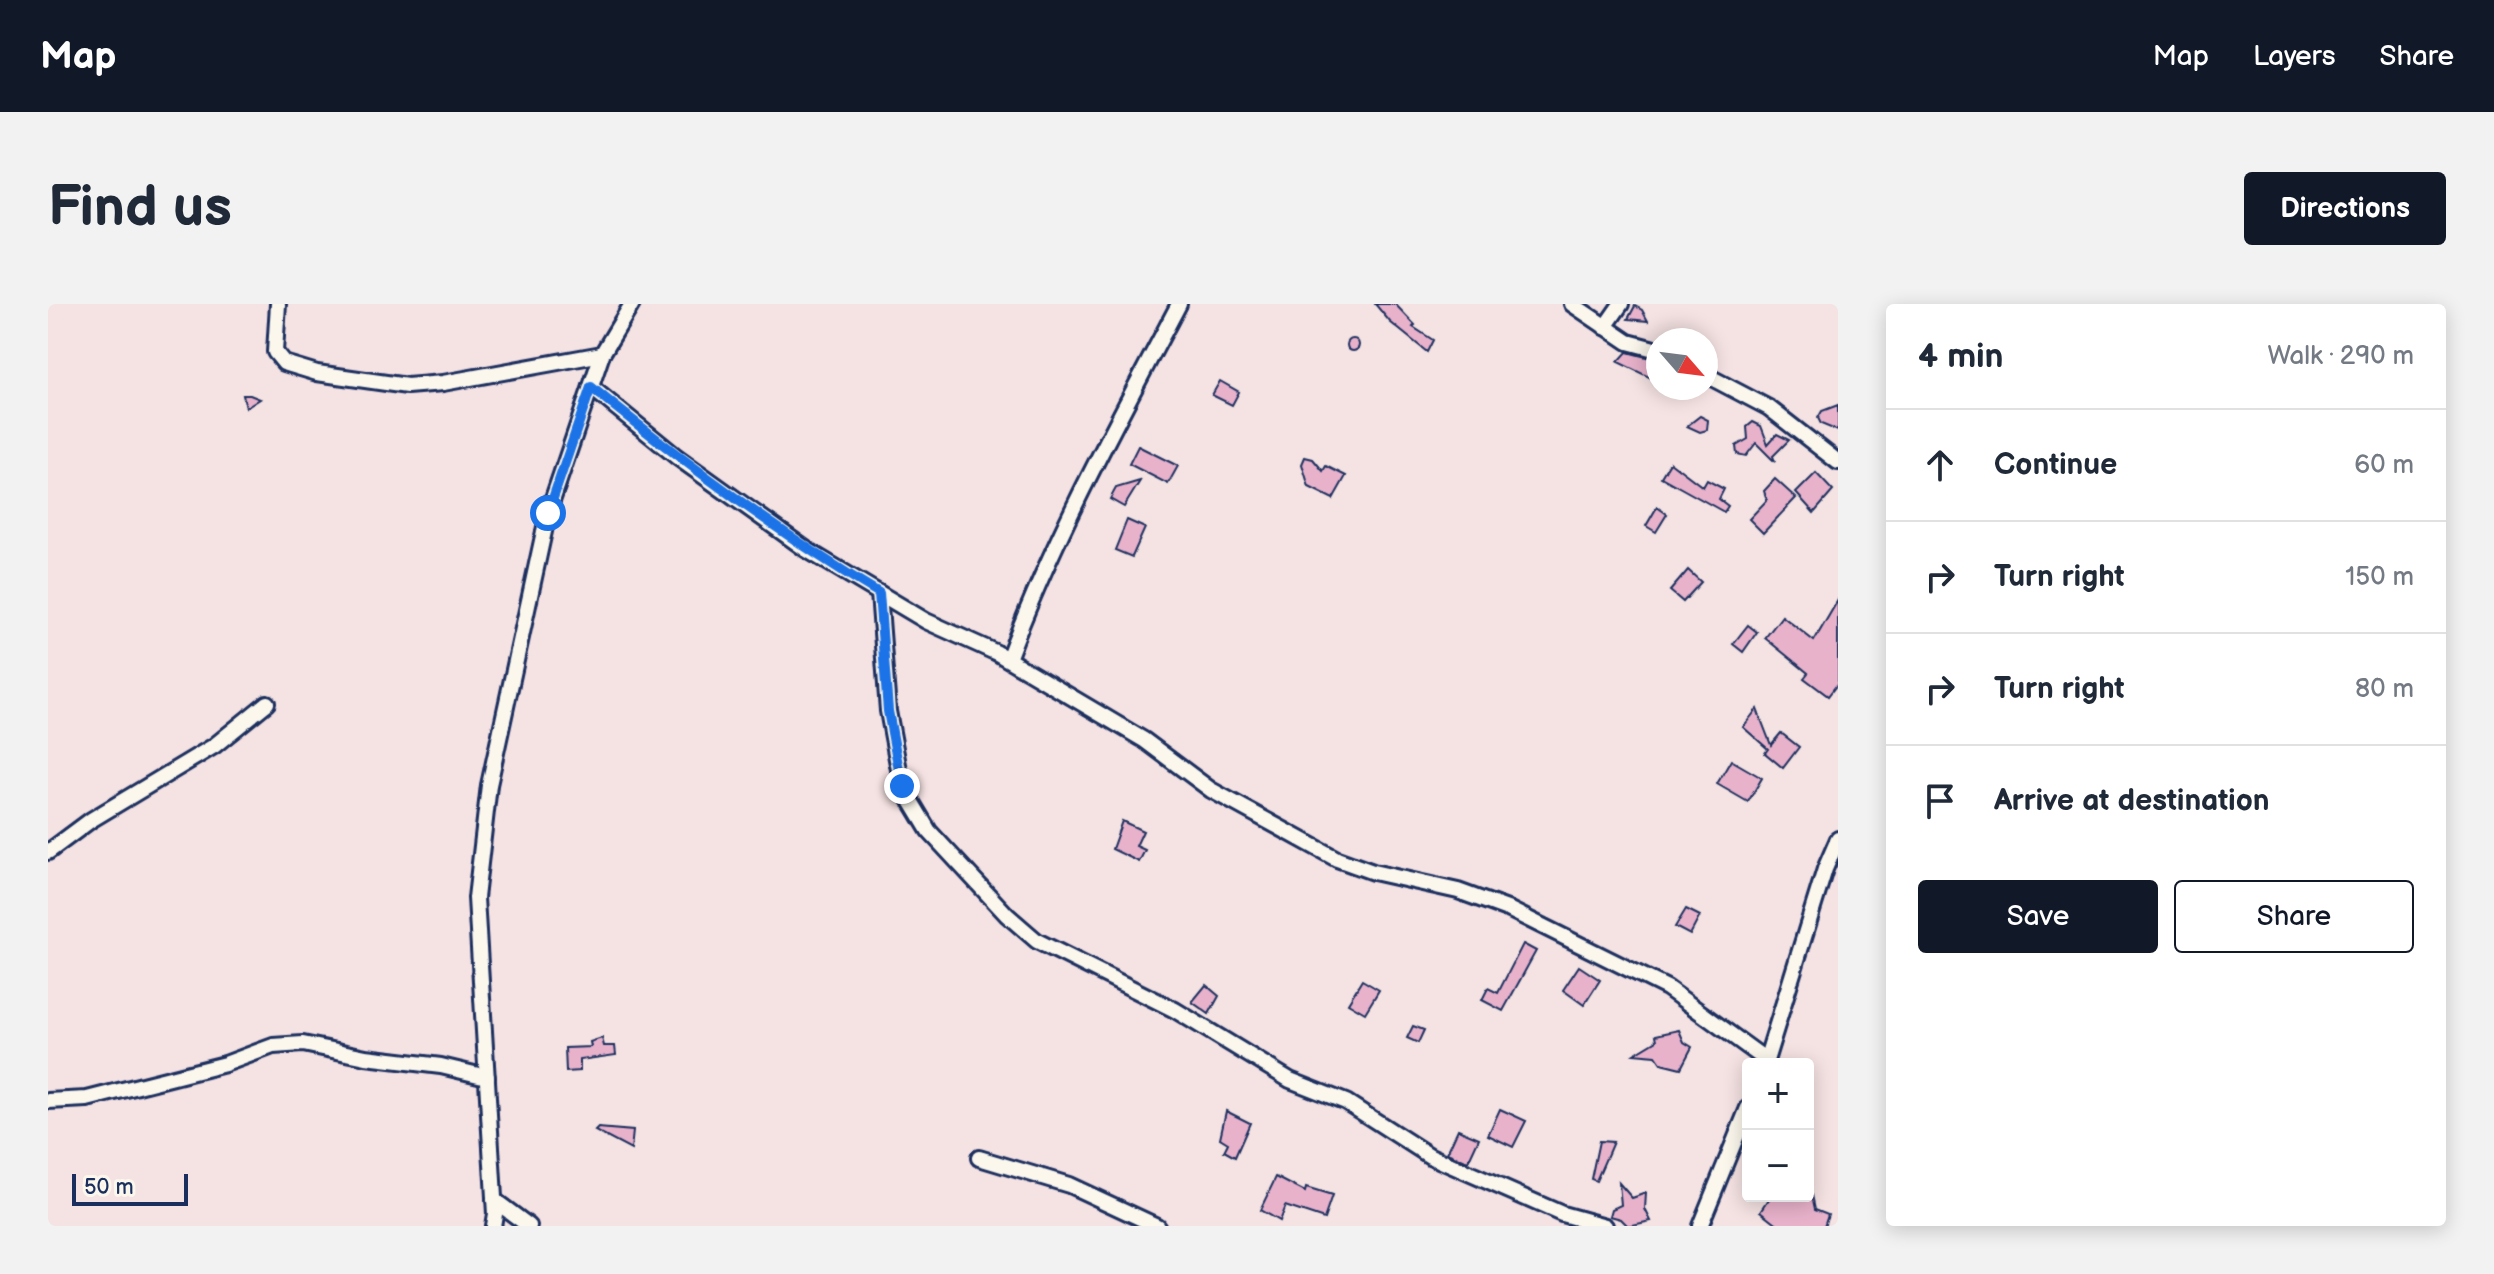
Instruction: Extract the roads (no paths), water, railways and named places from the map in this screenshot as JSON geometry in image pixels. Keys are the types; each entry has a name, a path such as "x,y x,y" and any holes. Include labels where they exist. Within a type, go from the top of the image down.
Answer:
{"street":[{"path":"278,304 275,352 284,363 378,384 443,383 602,354"},
{"path":"493,1226 476,898 489,785 548,513 602,354 632,304"},
{"path":"1008,659 1027,609 1069,521 1179,304"},
{"path":"1572,304 1628,342 1646,347"},
{"path":"1605,327 1621,304"},
{"path":"1718,381 1769,408 1838,462"},
{"path":"591,387 677,457 807,550 926,621 1008,659 1144,740 1211,790 1337,859 1373,872 1458,891 1510,910 1667,988 1760,1058"},
{"path":"879,593 888,711 902,786 929,831 1007,915 1037,941 1175,1010 1290,1080 1346,1102 1430,1156 1562,1214 1605,1226"},
{"path":"48,852 91,820 214,746 267,703"},
{"path":"1766,1058 1825,869 1838,839"},
{"path":"48,1101 87,1099 225,1064 273,1046 303,1044 366,1057 441,1066 487,1077"},
{"path":"1700,1226 1742,1123"},
{"path":"979,1158 1069,1185 1157,1226"},
{"path":"494,1200 529,1226"}]}
